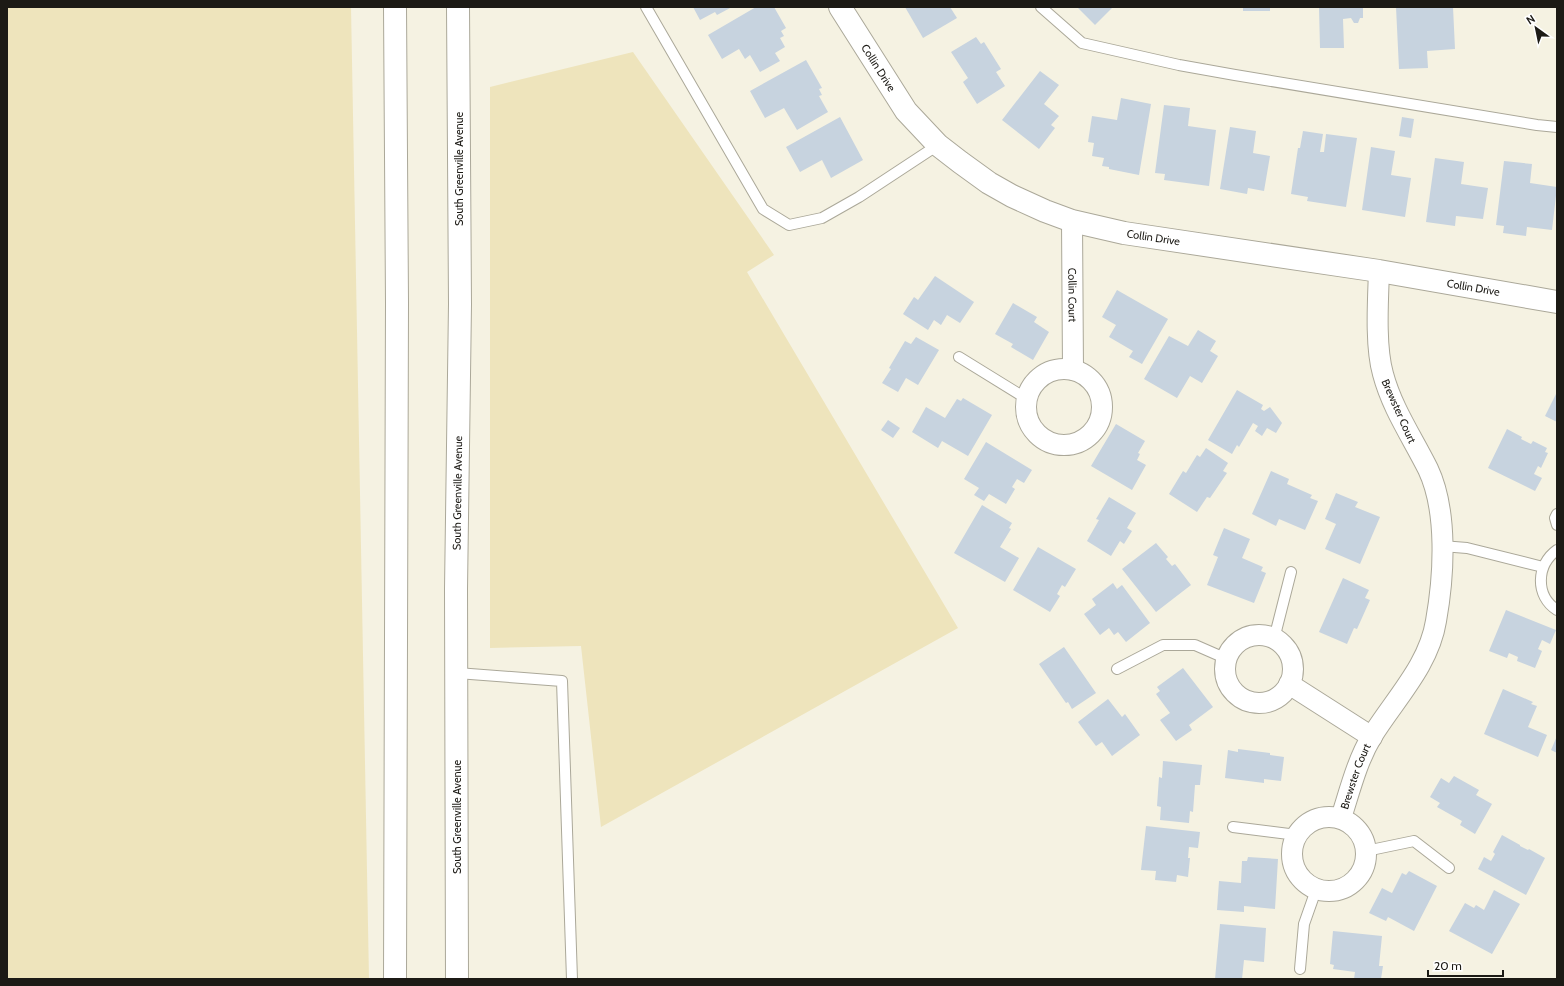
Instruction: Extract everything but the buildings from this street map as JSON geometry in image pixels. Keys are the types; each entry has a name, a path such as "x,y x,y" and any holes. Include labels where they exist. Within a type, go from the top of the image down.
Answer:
{"main road":[{"path":"395,7 397,327 395,979"},
{"name":"South Greenville Avenue","path":"457,979 456,589 460,304 458,7"},
{"name":"Collin Drive","path":"840,7 906,111 938,145 966,166 1012,196 1045,211 1072,221 1124,233 1379,271 1557,302"}],"street":[{"name":"Collin Court","path":"1072,221 1073,370"},
{"name":"Brewster Court","path":"1341,818 1357,767 1372,737 1415,674 1431,643 1437,614 1442,575 1442,546 1436,495 1428,470 1403,424 1382,373 1379,352 1379,271"},
{"path":"1058,370 1073,370 1086,376 1096,387 1102,401 1101,416 1095,429 1084,439 1070,445 1056,444 1042,438 1032,427 1027,414 1027,399 1033,385 1044,375 1058,370"},
{"path":"1261,636 1274,639 1284,647 1291,658 1292,672 1289,684 1281,695 1269,702 1256,703 1243,700 1233,692 1226,680 1225,667 1228,654 1236,644 1248,637 1261,636"},
{"name":"Brewster Court","path":"1289,684 1372,737"},
{"name":"Brewster Court","path":"1326,816 1341,818 1354,825 1363,837 1366,851 1365,866 1357,879 1345,888 1331,892 1316,890 1304,882 1295,871 1291,856 1293,842 1300,829 1312,820 1326,816"}],"lane":[{"path":"646,7 762,209 788,225 822,218 859,197 938,145"},
{"path":"1041,7 1082,43 1179,65 1235,75 1537,125 1557,127"},
{"path":"959,357 1027,399"},
{"path":"1557,514 1555,518 1557,525"},
{"path":"1442,546 1467,548 1543,567"},
{"path":"1557,550 1551,555 1543,567 1540,580 1543,595 1551,606 1557,610"},
{"path":"1274,639 1291,572"},
{"path":"1118,669 1163,646 1195,644 1226,660"},
{"path":"457,673 562,681 572,979"},
{"path":"1233,827 1297,835"},
{"path":"1366,851 1414,841 1449,868"},
{"path":"1300,969 1304,924 1316,890"}],"shaded area":[{"path":"7,7 351,7 369,979 7,979"},
{"path":"633,52 774,255 747,272 958,628 601,827 581,646 490,648 490,87"}]}
